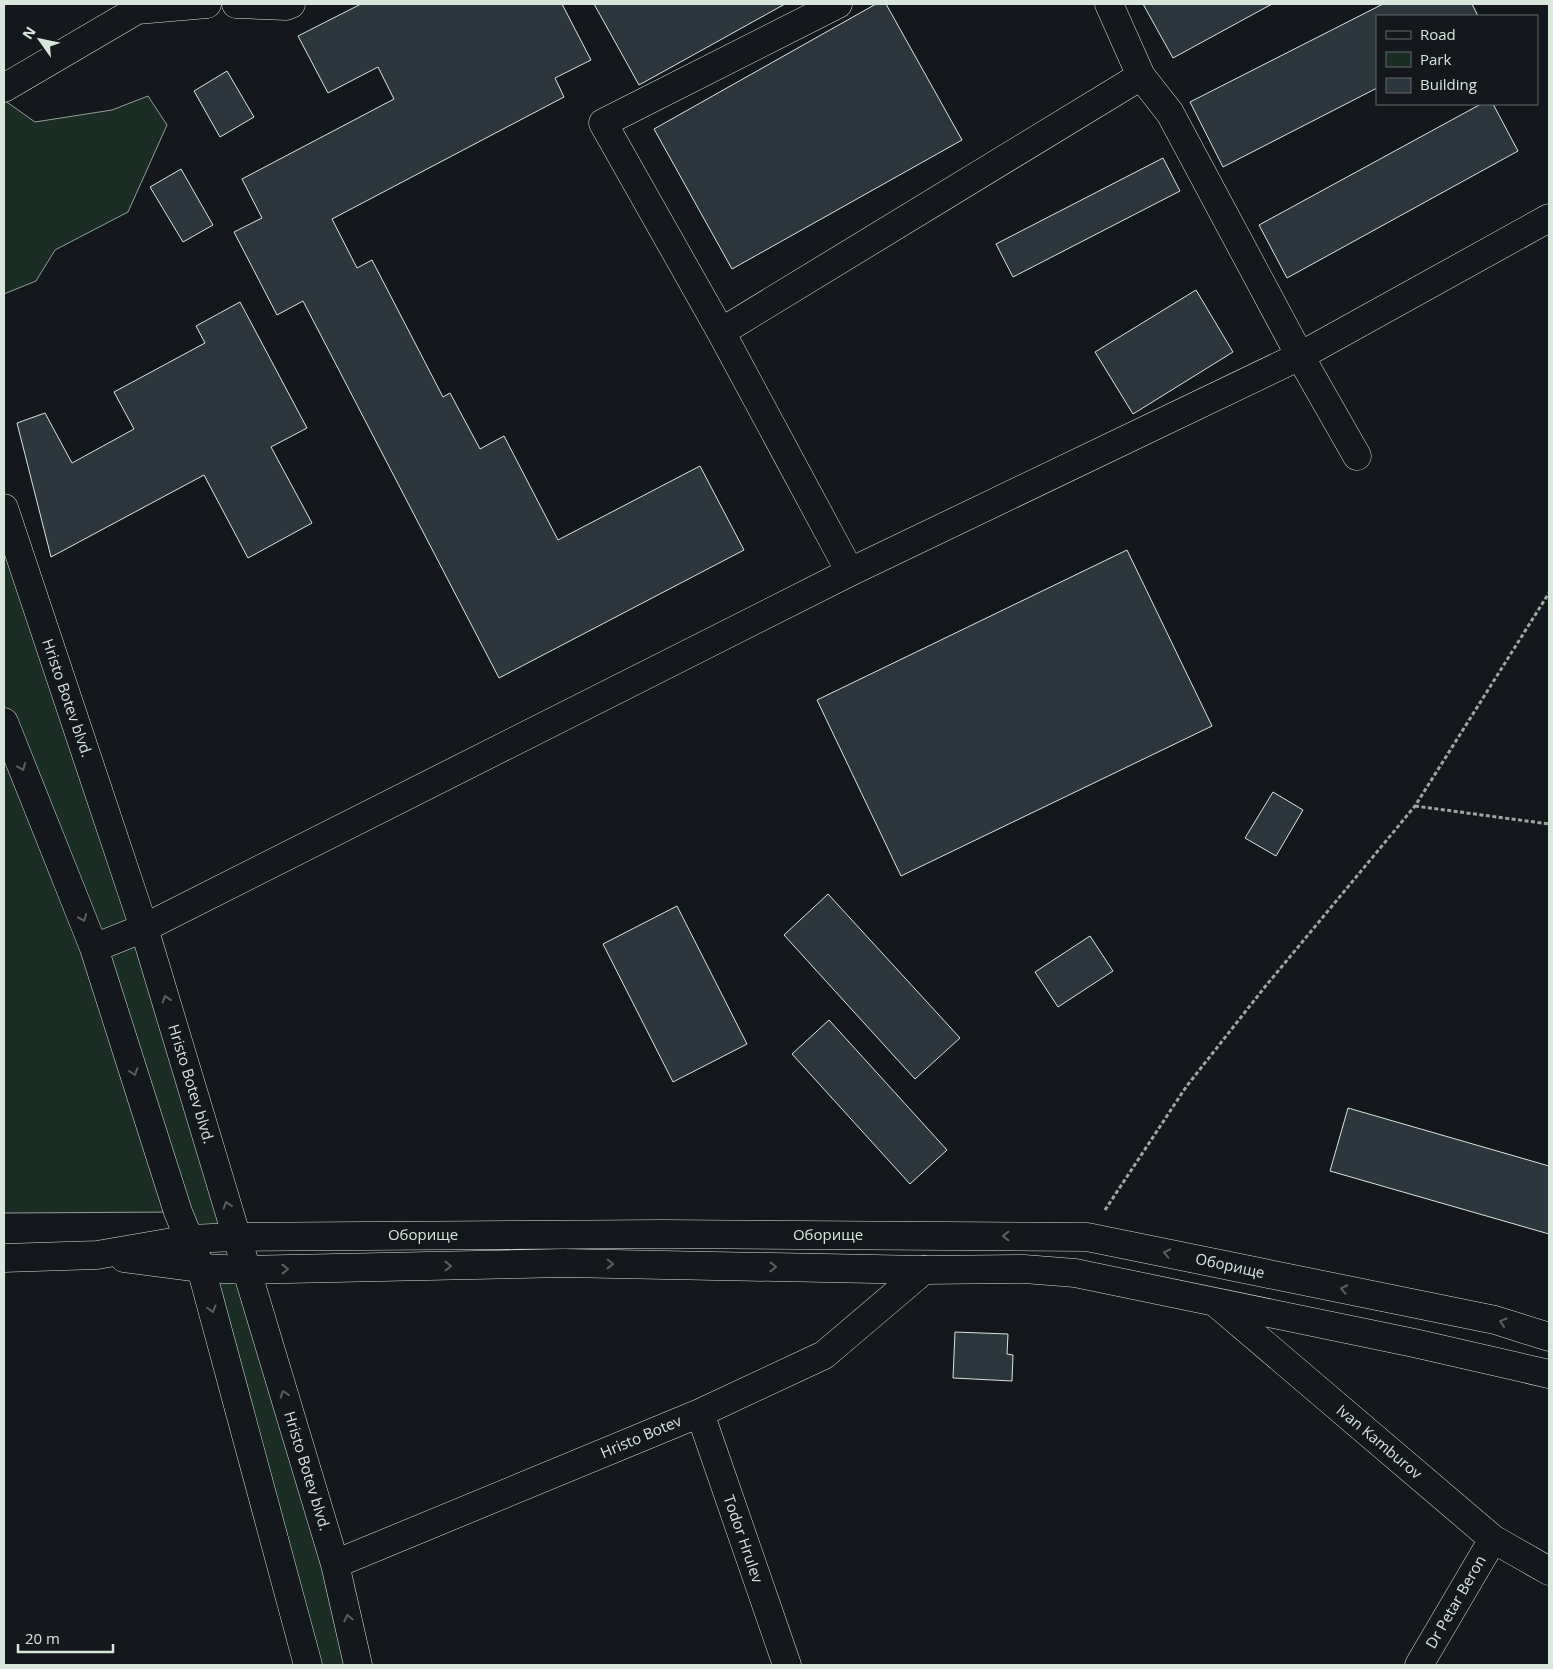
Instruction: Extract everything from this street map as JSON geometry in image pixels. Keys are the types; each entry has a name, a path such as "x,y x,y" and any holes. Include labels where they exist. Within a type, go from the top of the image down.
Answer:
{"street":[{"path":"4,88 137,10 207,4"},
{"path":"250,4 286,6 291,4"},
{"path":"838,4 603,122 721,332 850,572"},
{"path":"1109,4 1141,76 1170,113 1300,356 1357,456"},
{"path":"721,332 1141,76"},
{"path":"94,948 144,928 850,572 1300,356 1549,218"},
{"name":"Hristo Botev blvd.","path":"4,508 144,928 335,1564 358,1665"},
{"path":"4,722 94,948 178,1212 201,1268 308,1665"},
{"name":"Оборище","path":"4,1258 97,1255 190,1238 236,1236 673,1234 1087,1237 1495,1320 1549,1337"},
{"name":"Оборище","path":"97,1255 201,1268 247,1270 564,1263 924,1270 1024,1269 1075,1273 1414,1343 1549,1374"},
{"name":"Hristo Botev","path":"335,1564 700,1413 824,1355 924,1270"},
{"name":"Ivan Kamburov","path":"1216,1303 1492,1539 1549,1571"},
{"name":"Todor Hrulev","path":"700,1413 787,1665"},
{"name":"Dr Petar Beron","path":"1419,1665 1492,1539"}],"path":[{"path":"1087,1237 1186,1087 1264,988 1415,806 1549,593"},
{"path":"1415,806 1549,824"}],"green space":[{"path":"148,96 167,125 128,212 55,250 36,281 4,294 4,100 35,122 112,110"},
{"path":"4,508 236,1237 190,1239 178,1212 4,1213"},
{"path":"201,1268 247,1270 358,1665 308,1665"}],"building":[{"path":"361,4 562,4 591,60 555,78 564,97 332,219 357,268 372,260 443,397 450,393 480,449 504,436 558,540 700,466 744,550 499,678 303,301 277,315 234,232 262,218 242,179 394,99 378,67 328,93 298,36"},
{"path":"594,4 785,4 639,85"},
{"path":"876,4 886,4 962,140 732,269 654,129"},
{"path":"1143,4 1272,4 1173,58"},
{"path":"1383,4 1472,4 1478,15 1376,15 1376,89 1223,167 1190,102"},
{"path":"227,71 254,117 220,137 194,91"},
{"path":"1479,105 1494,105 1518,151 1287,278 1259,225"},
{"path":"1163,158 1180,191 1013,277 996,244"},
{"path":"181,169 213,225 183,242 150,187"},
{"path":"1196,290 1233,352 1133,414 1095,352"},
{"path":"240,302 307,428 271,447 312,523 248,558 204,475 51,557 17,423 45,413 72,463 134,429 114,392 205,343 196,326"},
{"path":"1127,550 1212,726 901,876 817,700"},
{"path":"1273,792 1303,810 1276,856 1245,838"},
{"path":"828,894 960,1038 915,1079 784,935"},
{"path":"677,906 747,1044 673,1082 603,944"},
{"path":"1090,936 1113,971 1058,1007 1035,972"},
{"path":"829,1020 947,1150 910,1184 792,1054"},
{"path":"1348,1108 1549,1166 1549,1234 1330,1171"},
{"path":"955,1332 1008,1334 1007,1354 1013,1355 1012,1381 953,1378"}]}
